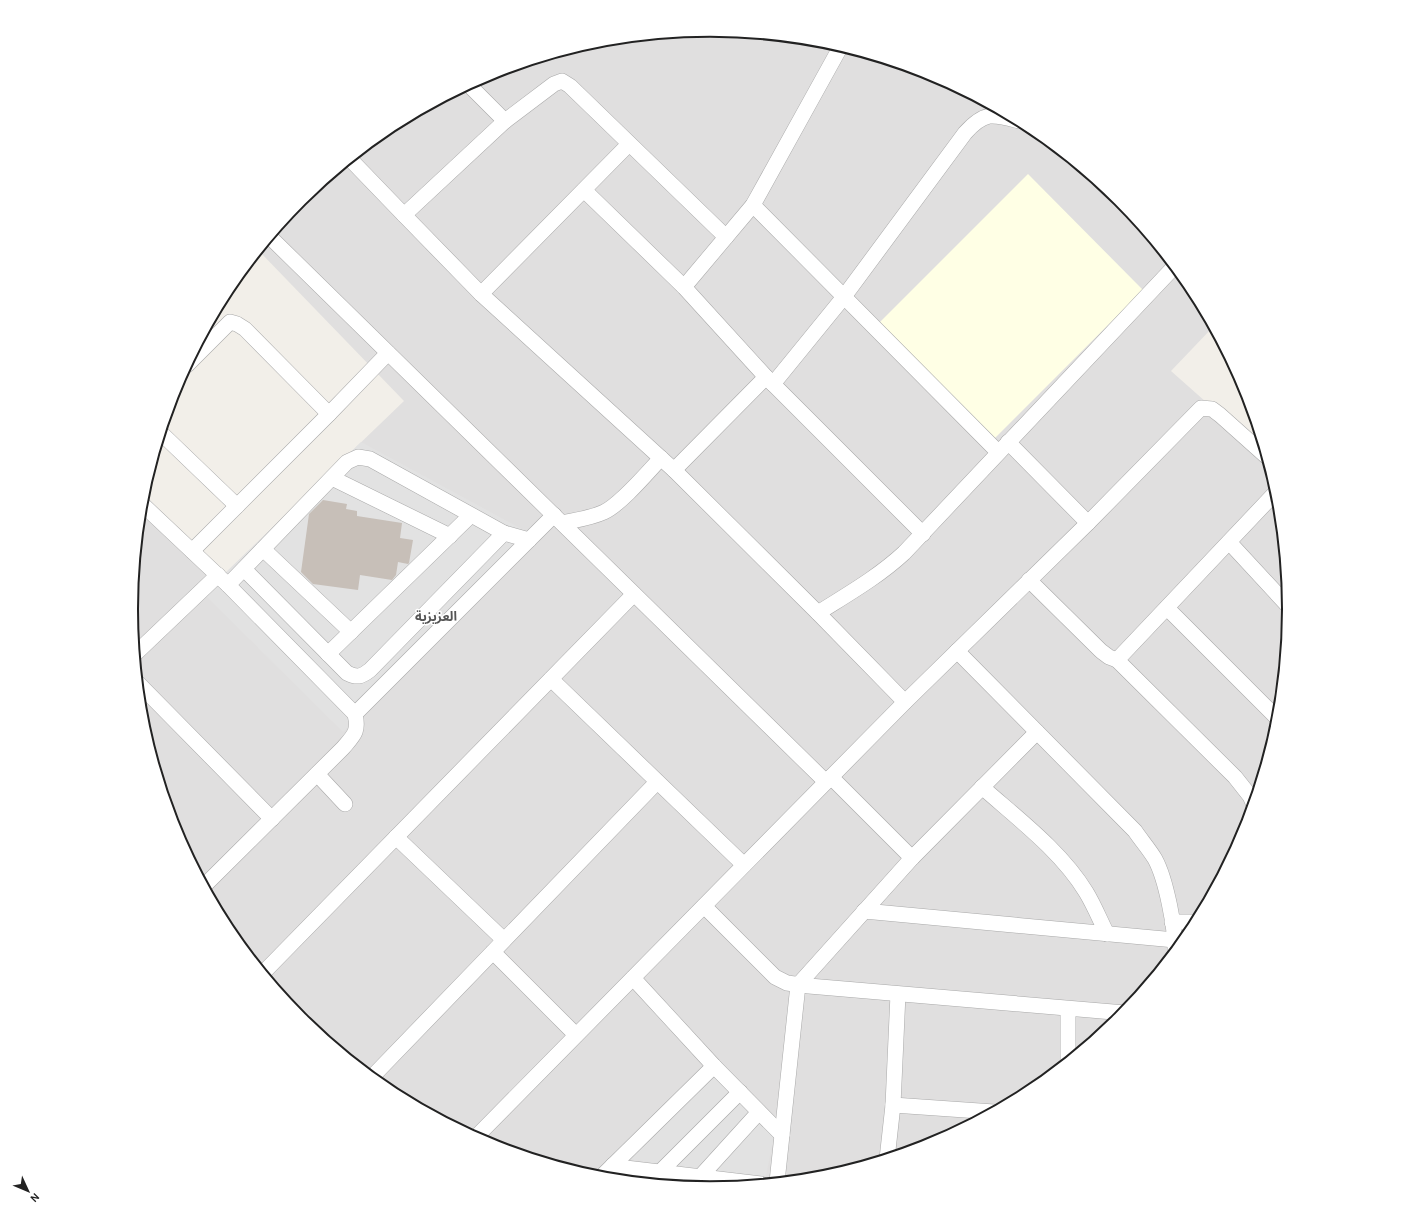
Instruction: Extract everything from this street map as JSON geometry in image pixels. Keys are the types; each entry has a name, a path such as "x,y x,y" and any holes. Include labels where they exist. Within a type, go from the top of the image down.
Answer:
{"street":[{"path":"684,287 753,205 838,52"},
{"path":"404,215 505,121 554,84 562,81 726,237"},
{"path":"473,89 505,121"},
{"path":"674,470 770,381 843,298 964,133 973,124 984,117 999,115"},
{"path":"481,294 629,144"},
{"path":"353,162 481,294 674,470 905,702"},
{"path":"584,190 684,287 770,381 923,534"},
{"path":"753,205 843,298 1003,447 1088,523"},
{"path":"273,240 634,594 912,858"},
{"path":"818,613 888,568 923,534 1003,447 1171,270"},
{"path":"199,353 230,322 237,324 245,329 330,414"},
{"path":"192,551 330,414 388,352"},
{"path":"480,1133 905,702 1088,523 1201,408 1212,409 1260,451"},
{"path":"165,436 237,506"},
{"path":"139,650 223,580 244,569 347,462 358,457 370,459 470,516 504,533 529,540"},
{"path":"355,714 529,540 558,519 595,515 606,511 615,505 661,458"},
{"path":"332,478 450,536"},
{"path":"1117,660 1272,497"},
{"path":"147,509 223,580 355,714 358,726 353,736 317,774 208,882"},
{"path":"328,654 470,516"},
{"path":"244,569 347,673 355,677 362,676 370,670 504,533"},
{"path":"1229,542 1283,600"},
{"path":"264,549 351,632"},
{"path":"1029,580 1101,651 1109,657 1117,660 1235,777 1251,799"},
{"path":"266,970 634,594"},
{"path":"1167,608 1273,714"},
{"path":"425,614 441,628"},
{"path":"290,648 306,632"},
{"path":"957,651 1135,831 1155,859 1166,890 1175,945"},
{"path":"551,679 744,865"},
{"path":"144,689 272,819"},
{"path":"777,1178 798,985 912,858 1037,732"},
{"path":"317,774 345,804"},
{"path":"375,1074 657,782"},
{"path":"982,787 1048,846 1062,861 1086,892 1107,934"},
{"path":"396,837 504,940"},
{"path":"704,906 775,977 787,983 1116,1013"},
{"path":"864,911 1107,934 1174,946"},
{"path":"1172,922 1191,922"},
{"path":"493,952 576,1035"},
{"path":"633,978 714,1066 782,1135"},
{"path":"888,1154 893,1105 898,994"},
{"path":"1068,1009 1068,1057"},
{"path":"615,1171 714,1066"},
{"path":"660,1172 740,1092"},
{"path":"893,1105 985,1111"},
{"path":"700,1177 759,1112"},
{"path":"615,1171 660,1172 737,1181"}],"shaded area":[{"path":"673,38 748,38 822,48 895,67 964,96 1029,133 1088,179 1115,205 1141,232 1187,291 1210,330 1171,371 1260,450 1272,498 1282,572 1283,610 1282,647 1272,721 1253,794 1239,829 1224,863 1187,928 1141,987 1115,1014 1088,1040 1029,1086 964,1123 930,1138 895,1152 822,1171 748,1181 710,1182 673,1181 599,1171 526,1152 491,1138 457,1123 392,1086 333,1040 280,987 234,928 197,863 168,794 149,721 139,647 138,610 139,572 149,499 223,575 404,401 262,254 280,232 306,205 333,179 362,155 392,133 424,114 457,96 491,81 526,67 599,48"},
{"path":"1028,174 1143,290 993,440 878,324"},
{"path":"361,442 531,534 343,732 204,594"},
{"path":"713,1072 774,1137 765,1179 628,1159"}],"building":[{"path":"323,500 347,504 346,509 357,511 357,516 402,523 400,538 413,540 409,563 398,562 396,575 392,580 360,575 358,590 313,584 301,572 309,514"}],"district":[{"name":"العزيزية","path":"436,616"}]}
